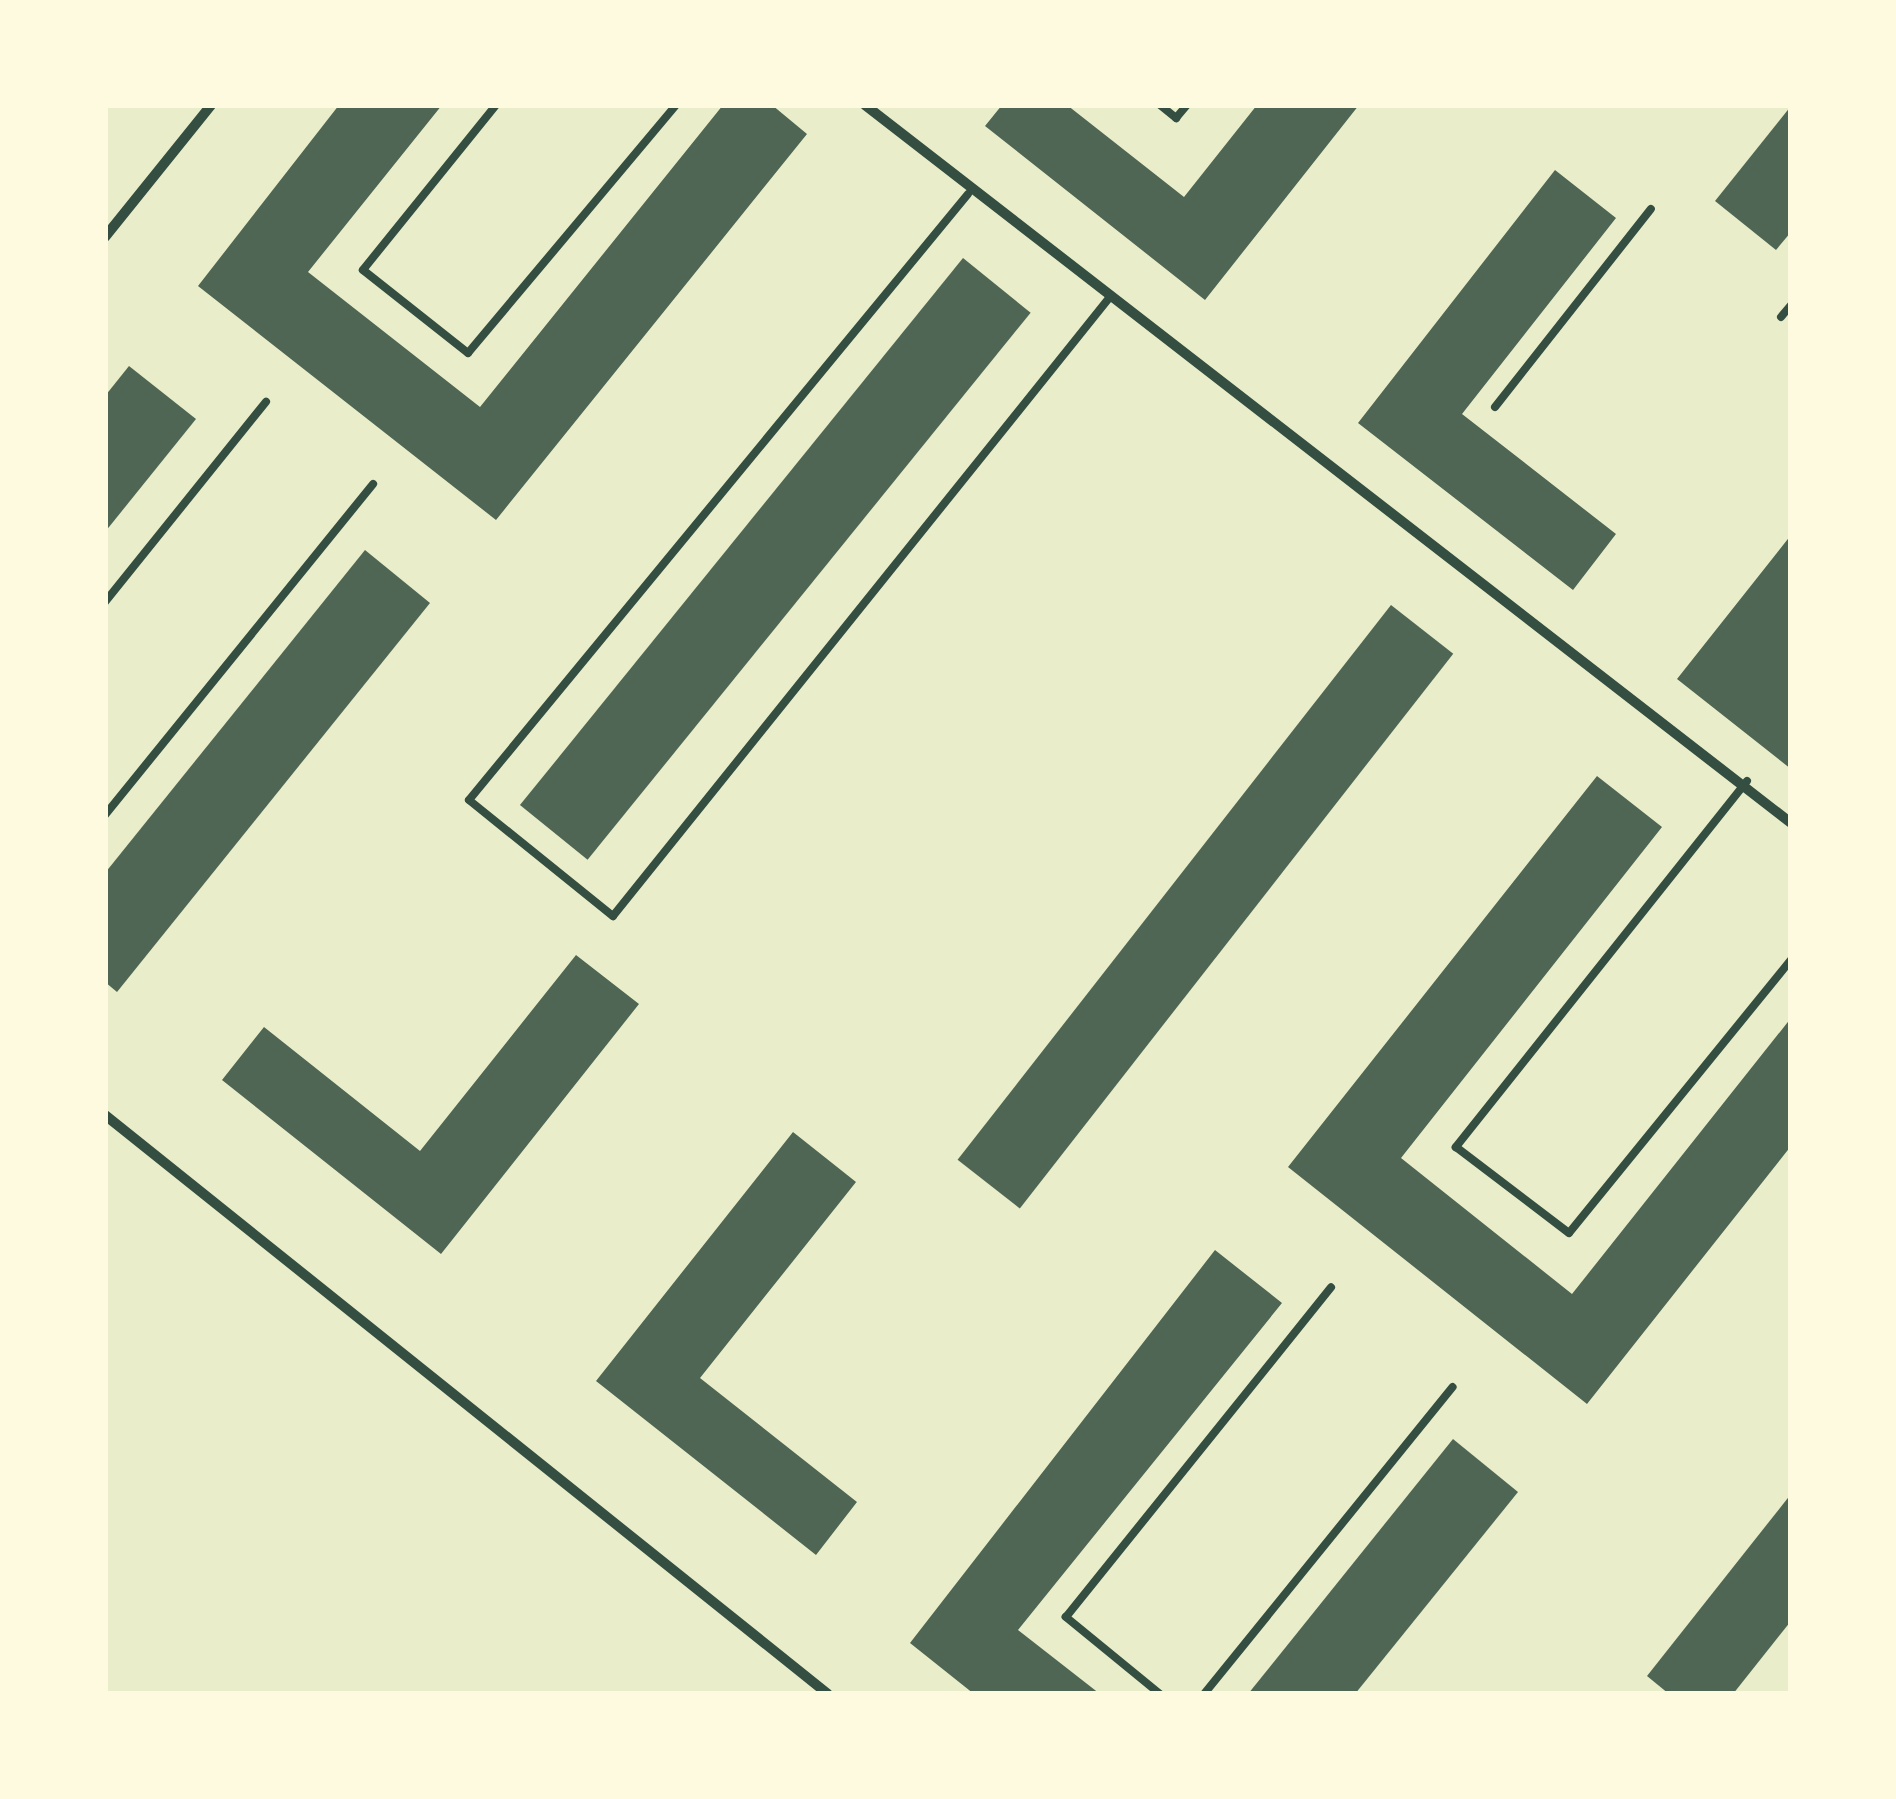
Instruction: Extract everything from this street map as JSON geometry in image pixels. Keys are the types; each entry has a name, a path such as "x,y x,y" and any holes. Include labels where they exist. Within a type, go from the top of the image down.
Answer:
{"street":[{"path":"105,237 211,105"},
{"path":"864,105 1744,783 1791,824"},
{"path":"105,1115 828,1694"}],"lane":[{"path":"496,105 363,270 468,353 676,105"},
{"path":"1160,105 1176,118 1187,105"},
{"path":"968,194 469,800 613,916 1110,297"},
{"path":"1496,407 1651,209"},
{"path":"1781,317 1791,305"},
{"path":"105,602 266,402"},
{"path":"105,816 373,484"},
{"path":"1744,783 1456,1147 1569,1232 1791,960"},
{"path":"1160,1694 1066,1618 1332,1287"},
{"path":"1204,1694 1453,1387"}],"building":[{"path":"339,105 442,105 308,272 480,407 723,105 772,105 807,134 496,520 198,286"},
{"path":"1002,105 1067,105 1184,197 1257,105 1359,105 1205,300 985,126"},
{"path":"1791,106 1791,232 1776,250 1715,201"},
{"path":"1555,170 1616,218 1462,414 1616,534 1573,590 1358,423"},
{"path":"963,258 1031,313 588,860 520,805"},
{"path":"129,366 196,419 105,532 105,396"},
{"path":"1791,535 1790,670 1791,769 1677,679"},
{"path":"365,550 430,603 117,992 105,982 105,873"},
{"path":"1391,605 1453,654 1020,1208 958,1160"},
{"path":"1597,776 1662,827 1401,1158 1572,1294 1791,1018 1791,1146 1587,1404 1288,1167"},
{"path":"576,955 639,1004 441,1254 222,1080 264,1027 420,1151"},
{"path":"793,1132 856,1182 700,1378 857,1502 816,1555 596,1381"},
{"path":"1215,1250 1282,1303 1018,1630 1100,1694 974,1694 910,1643"},
{"path":"1453,1439 1518,1492 1355,1694 1248,1694"},
{"path":"1791,1494 1791,1621 1733,1694 1669,1694 1647,1676"}]}
